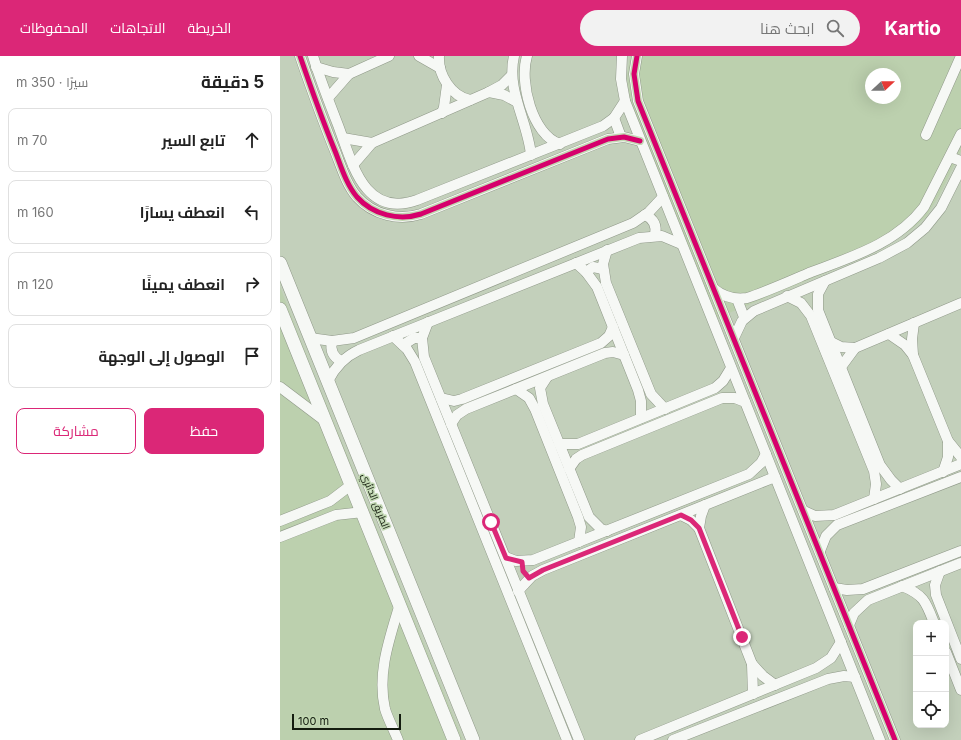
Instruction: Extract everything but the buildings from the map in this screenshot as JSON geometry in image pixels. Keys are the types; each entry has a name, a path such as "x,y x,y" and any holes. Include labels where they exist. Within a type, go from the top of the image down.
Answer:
{"main road":[{"name":"الطريق الدائري","path":"280,263 472,740"},
{"name":"الطريق الدائري","path":"280,309 452,736"},
{"path":"439,704 449,706 456,700"},
{"path":"452,736 456,724 467,725"}],"street":[{"path":"300,56 327,132 345,176 353,191 363,202 383,214 398,217 416,216 608,139 621,137 640,141"},
{"path":"313,56 316,68 359,180 370,192 382,201 398,204 417,200 603,126 614,118 625,101"},
{"path":"328,98 349,74 389,56"},
{"path":"419,56 440,68"},
{"path":"439,56 440,68 447,85 465,99 470,100"},
{"path":"514,56 512,75 517,102 529,139 531,155"},
{"path":"527,56 524,71 526,89 539,125 544,134 560,144"},
{"path":"622,56 621,79 625,101 855,677 876,737"},
{"path":"637,56 634,84 638,102 705,265 895,740"},
{"path":"926,135 961,56"},
{"path":"316,68 349,74"},
{"path":"353,166 372,143 489,92 502,85 512,75"},
{"path":"442,113 447,85"},
{"path":"489,92 504,95 517,102"},
{"path":"614,118 621,137"},
{"path":"327,132 339,128"},
{"path":"529,139 544,134"},
{"path":"714,289 722,295 737,299 751,296 854,256 896,235 916,218 924,207 961,134"},
{"path":"343,138 372,143"},
{"path":"950,157 961,161"},
{"path":"734,338 744,317 758,309 893,252 918,234 940,208 961,168"},
{"path":"478,176 483,189"},
{"path":"310,338 332,341 354,338 633,223 645,215 663,197"},
{"path":"645,215 654,222 656,228 655,235"},
{"path":"328,381 341,361 359,350 608,250 639,238 655,235 668,238 681,244"},
{"path":"608,250 603,269 606,283 651,394 665,409"},
{"path":"576,263 586,272 597,288 640,398 641,418"},
{"path":"692,271 705,265"},
{"path":"586,272 593,267 603,269"},
{"path":"825,281 819,289 817,304 880,465 891,480 900,488"},
{"path":"787,296 801,303 811,316 874,471 876,484 874,499"},
{"path":"737,299 744,317"},
{"path":"445,300 450,313"},
{"path":"841,368 847,357 855,348 914,323 958,307"},
{"path":"428,322 422,338 424,357 579,740"},
{"path":"913,355 912,339 914,323"},
{"path":"441,398 455,401 601,343 608,336 613,327"},
{"path":"889,334 901,340 913,355 948,440 961,457"},
{"path":"393,336 403,345 414,362 567,740"},
{"path":"403,345 414,338 422,338"},
{"path":"332,341 332,352 336,358 341,361"},
{"path":"831,342 841,347 855,348"},
{"path":"601,343 605,348 605,354"},
{"path":"452,424 460,412 516,389 605,354 613,352 624,355"},
{"path":"564,444 578,444 718,386 726,377 731,368"},
{"path":"547,377 540,388 540,393 564,444 570,453 577,458"},
{"path":"718,386 723,391 722,398"},
{"path":"280,387 326,422"},
{"path":"516,389 528,398 535,409 585,520 607,531"},
{"path":"528,398 533,393 540,393"},
{"path":"640,398 643,401 648,401 651,394"},
{"path":"569,469 577,458 722,398 736,398 745,402"},
{"path":"455,401 455,408 460,412"},
{"path":"758,435 771,430"},
{"path":"943,472 948,457 948,440"},
{"path":"564,444 569,469 585,520 579,542"},
{"path":"506,558 522,562 533,560 607,531 749,474 758,468 766,454"},
{"path":"820,551 835,520 874,499 961,464"},
{"path":"749,474 755,479 754,486"},
{"path":"518,590 529,578 543,570 775,477"},
{"path":"804,511 815,516 835,520 919,493 961,477"},
{"path":"915,483 919,493"},
{"path":"280,521 330,501 351,485"},
{"path":"699,528 705,505"},
{"path":"476,514 486,510"},
{"path":"280,537 331,517 363,512"},
{"path":"681,515 691,520 699,528 752,664 753,694"},
{"path":"834,588 847,590 863,589 961,551"},
{"path":"522,562 523,571 529,578"},
{"path":"849,625 858,608 868,600 961,563"},
{"path":"940,571 936,580 935,592 961,659"},
{"path":"902,586 922,597 933,620"},
{"path":"863,589 868,600"},
{"path":"922,597 935,592"},
{"path":"398,740 385,709 383,687 386,651 399,606"},
{"path":"950,632 961,632"},
{"path":"640,740 824,664 835,653 841,642"},
{"path":"948,656 961,690"},
{"path":"752,664 763,676 775,685"},
{"path":"824,664 829,670 828,679"},
{"path":"673,740 688,737 828,679 838,677 855,677"}],"shaded area":[{"path":"630,56 961,56 961,151 940,194 926,217 911,230 871,254 717,318 629,99 627,76"},
{"path":"280,287 309,361 463,740 280,740"}],"cycle path":[{"path":"300,56 312,92 344,175 353,192 363,203 378,212 387,215 404,217 421,214 608,139 624,137 640,141"},
{"path":"637,56 634,74 638,101 895,740"}],"route":[{"path":"491,522 506,558 522,562 523,571 529,578 537,572 681,515 686,517 699,528 742,637"}]}
